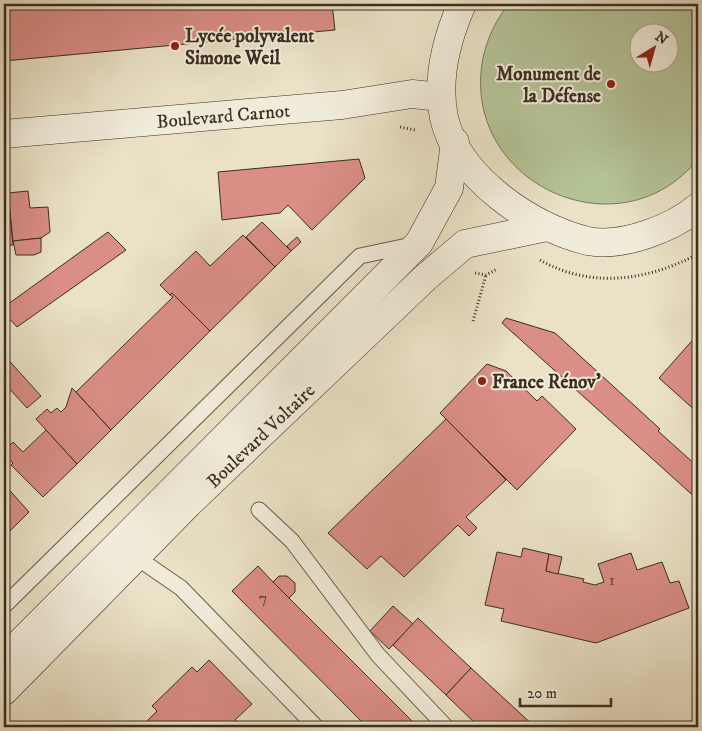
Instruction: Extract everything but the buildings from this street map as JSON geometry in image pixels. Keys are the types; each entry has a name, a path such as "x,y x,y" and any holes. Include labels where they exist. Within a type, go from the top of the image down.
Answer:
{"street":[{"path":"462,4 450,32 442,64 442,97 445,120 471,170 490,189 510,205 547,227 589,241 615,241 671,226 697,211"},
{"name":"Boulevard Carnot","path":"4,134 342,105 412,94 442,97"},
{"name":"Boulevard Voltaire","path":"4,659 419,243 449,188 455,142"},
{"name":"Boulevard Voltaire","path":"4,691 292,402 425,278 465,244 547,227"}],"lane":[{"path":"4,606 360,256 419,243"},
{"path":"259,510 292,541 378,655 446,727"},
{"path":"136,557 180,588 316,727"}],"path":[{"path":"473,321 486,275"}],"green space":[{"path":"509,4 697,4 698,159 665,188 628,202 589,203 552,192 520,170 495,140 482,102 483,58 493,29"}],"place":[{"name":"Lycée polyvalent Simone Weil","path":"175,46"},
{"name":"Monument de la Défense","path":"611,84"},
{"name":"France Rénov'","path":"482,381"}]}
